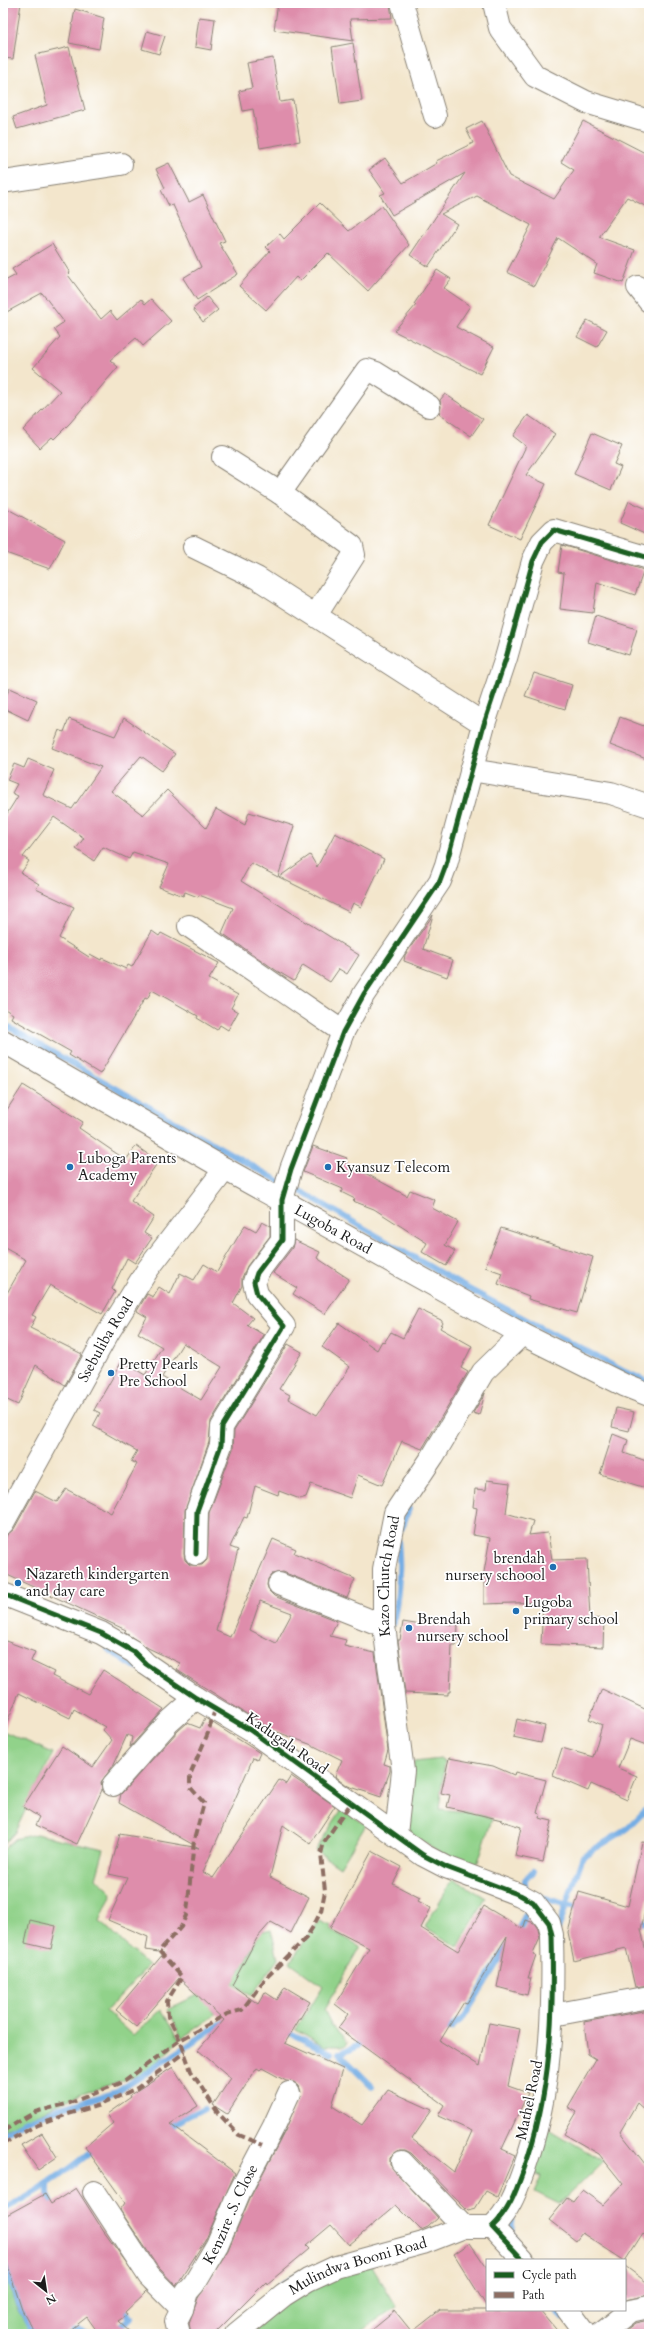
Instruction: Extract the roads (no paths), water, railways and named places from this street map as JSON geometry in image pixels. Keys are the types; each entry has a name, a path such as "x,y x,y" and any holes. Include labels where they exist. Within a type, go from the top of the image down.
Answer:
{"street":[{"path":"402,3 435,116"},
{"path":"494,3 500,28 536,76 586,102 649,121"},
{"path":"3,182 121,164"},
{"path":"280,493 367,370 376,373 430,406"},
{"path":"223,457 280,493 348,542 354,549 354,555 316,615"},
{"path":"196,1554 197,1511 221,1445 222,1427 284,1326 257,1294 254,1282 257,1273 282,1240 282,1200 291,1169 343,1032 364,994 440,881 446,865 484,724 506,658 533,561 542,542 554,530 649,558"},
{"path":"194,547 257,578 484,724"},
{"path":"471,770 612,793 649,806"},
{"path":"189,926 343,1032"},
{"name":"Lugoba Road","path":"3,1041 225,1169 522,1334 624,1385 649,1395"},
{"name":"Ssebuliba Road","path":"3,1522 108,1333 148,1269 225,1169"},
{"name":"Kazo Church Road","path":"396,1834 404,1770 384,1626 384,1569 395,1513 433,1456 483,1372 522,1334"},
{"path":"279,1584 384,1626"},
{"name":"Kadugala Road","path":"3,1594 47,1613 71,1620 116,1640 196,1698 250,1730 428,1858 533,1902 549,1923"},
{"path":"113,1785 169,1722 196,1698"},
{"name":"Mathel Road","path":"492,2226 503,2217 513,2200 534,2141 546,2088 553,2015 552,1935 549,1923"},
{"path":"553,2015 649,1997"},
{"name":"Kenzire .S. Close","path":"179,2334 176,2321 182,2309 187,2292 194,2284 217,2245 239,2193 274,2126 289,2093"},
{"path":"402,2162 464,2227"},
{"path":"94,2192 150,2276 182,2309"},
{"path":"492,2226 522,2259"},
{"name":"Mulindwa Booni Road","path":"236,2334 284,2295 336,2267 424,2242 464,2227 492,2226"},
{"path":"601,2334 630,2311 649,2307"},
{"path":"569,2311 586,2334"}],"waterway":[{"path":"3,1024 277,1180 304,1193 461,1285 623,1371 649,1382"},
{"path":"402,1528 409,1509"},
{"path":"393,1623 399,1582 398,1541"},
{"path":"378,1642 377,1661 382,1680"},
{"path":"108,1649 137,1668"},
{"path":"558,1929 583,1856 627,1829 649,1807"},
{"path":"525,1892 525,1880 533,1871"},
{"path":"537,1896 582,1909"},
{"path":"515,1934 529,1909"},
{"path":"635,1922 649,1922"},
{"path":"440,2028 451,2028 464,2017 508,1945"},
{"path":"3,2134 24,2122 58,2109 117,2092 227,2020"},
{"path":"284,2030 331,2053"},
{"path":"343,2052 367,2040"},
{"path":"339,2053 372,2086"},
{"path":"166,2131 180,2120 204,2108"},
{"path":"3,2210 28,2197 51,2182 96,2148"},
{"path":"48,2184 48,2194 55,2209"},
{"path":"513,2214 511,2232 515,2237"},
{"path":"3,2256 18,2304 34,2334"},
{"path":"279,2286 300,2273"},
{"path":"116,2325 119,2327 132,2318 120,2306"},
{"path":"557,2311 562,2318"},
{"path":"74,2334 73,2332 79,2330 91,2334"}],"place":[{"name":"Luboga Parents Academy","path":"70,1167"},
{"name":"Kyansuz Telecom","path":"328,1167"},
{"name":"Pretty Pearls Pre School","path":"111,1373"},
{"name":"brendah nursery schoool","path":"553,1567"},
{"name":"Nazareth kindergarten and day care","path":"18,1583"},
{"name":"Lugoba primary school","path":"516,1611"},
{"name":"Brendah nursery school","path":"409,1628"}]}
